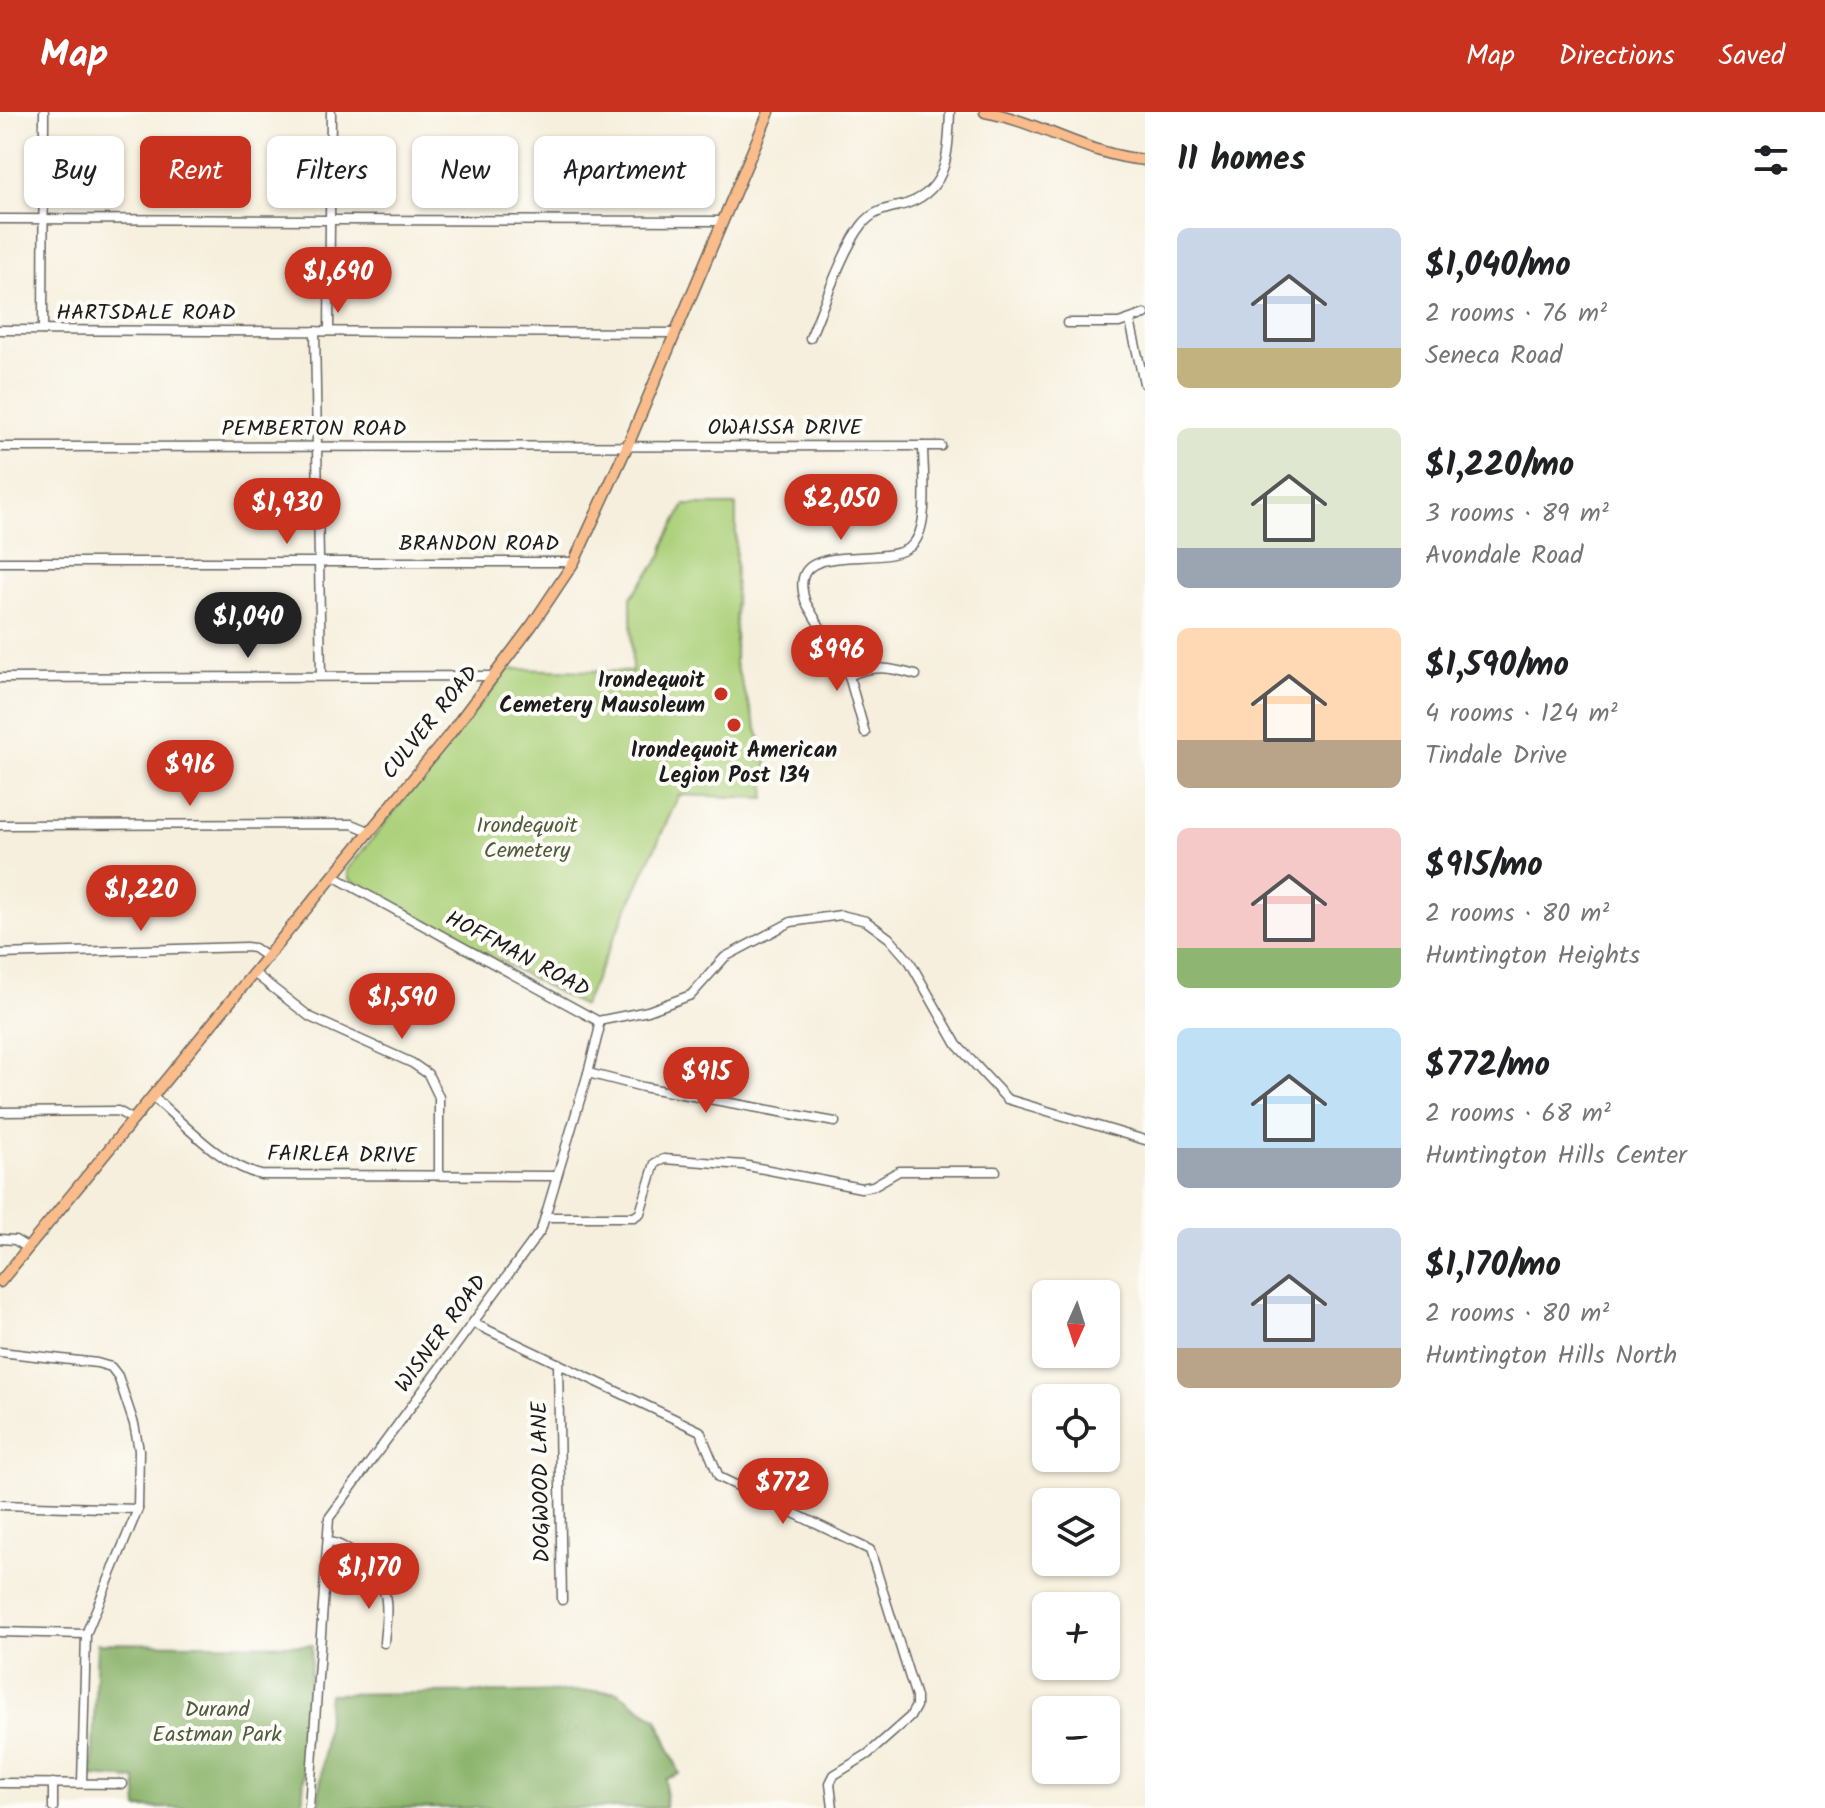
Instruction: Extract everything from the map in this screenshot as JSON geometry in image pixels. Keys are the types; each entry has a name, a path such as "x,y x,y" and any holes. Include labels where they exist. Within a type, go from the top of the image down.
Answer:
{"main road":[{"name":"CULVER ROAD","path":"0,1282 225,1006 255,974 495,676 574,562 628,446 769,112"},
{"path":"988,112 1103,154 1145,160"}],"street":[{"path":"43,330 44,112"},
{"path":"329,331 331,112"},
{"path":"810,338 861,226 881,210 917,199 941,176 948,159 950,112"},
{"path":"0,219 723,221"},
{"path":"1067,323 1130,321 1145,314"},
{"path":"1130,321 1144,383"},
{"name":"HARTSDALE ROAD","path":"0,330 676,333"},
{"path":"315,331 321,675"},
{"name":"PEMBERTON ROAD","path":"0,447 628,446"},
{"name":"OWAISSA DRIVE","path":"628,446 941,446"},
{"path":"865,733 849,676 806,603 802,585 814,565 827,560 891,555 904,552 914,543 923,521 923,446"},
{"name":"BRANDON ROAD","path":"0,562 574,562"},
{"path":"849,676 881,667 916,675"},
{"path":"0,678 495,676"},
{"path":"0,825 352,824 369,831"},
{"name":"HOFFMAN ROAD","path":"333,876 598,1021 648,1011 691,995 725,957 791,922 841,915 866,921 889,938 910,962 957,1045 1007,1099 1145,1140"},
{"path":"0,954 246,947 254,948 268,958"},
{"path":"255,974 310,1017 412,1063 428,1074 436,1085 439,1097 439,1175"},
{"name":"WISNER ROAD","path":"309,1808 329,1518 541,1230 588,1073 599,1030 598,1021"},
{"path":"588,1073 643,1087 835,1122"},
{"name":"FAIRLEA DRIVE","path":"153,1097 225,1158 249,1172 268,1176 557,1176"},
{"path":"0,1112 118,1111 134,1120"},
{"path":"545,1217 634,1217 640,1213 655,1163 664,1159 743,1165 861,1188 873,1186 899,1171 996,1171"},
{"path":"0,1239 15,1240 28,1248"},
{"path":"473,1323 700,1431 719,1477 870,1550 916,1697 916,1706 910,1717 868,1754 834,1775 830,1783 833,1808"},
{"path":"0,1352 111,1367 122,1388 139,1450 138,1509 86,1634 82,1783"},
{"name":"DOGWOOD LANE","path":"558,1363 562,1600"},
{"path":"0,1505 138,1509"},
{"path":"328,1542 336,1542 355,1554 381,1585 386,1600 384,1643"},
{"path":"0,1632 86,1634"},
{"path":"0,1783 123,1784"},
{"path":"53,1783 53,1808"}],"green space":[{"name":"Irondequoit Cemetery","path":"685,505 736,505 735,663 767,759 765,798 679,795 583,1006 355,883 349,879 347,870 509,669 632,672 631,597 661,557 667,538"},
{"name":"Durand Eastman Park","path":"97,1643 312,1645 302,1808 138,1808 136,1779 92,1776"},
{"path":"616,1691 657,1719 680,1774 666,1779 665,1808 318,1808 329,1694"}],"place":[{"name":"Irondequoit Cemetery Mausoleum","path":"721,694"},
{"name":"Irondequoit American Legion Post 134","path":"734,725"}]}
